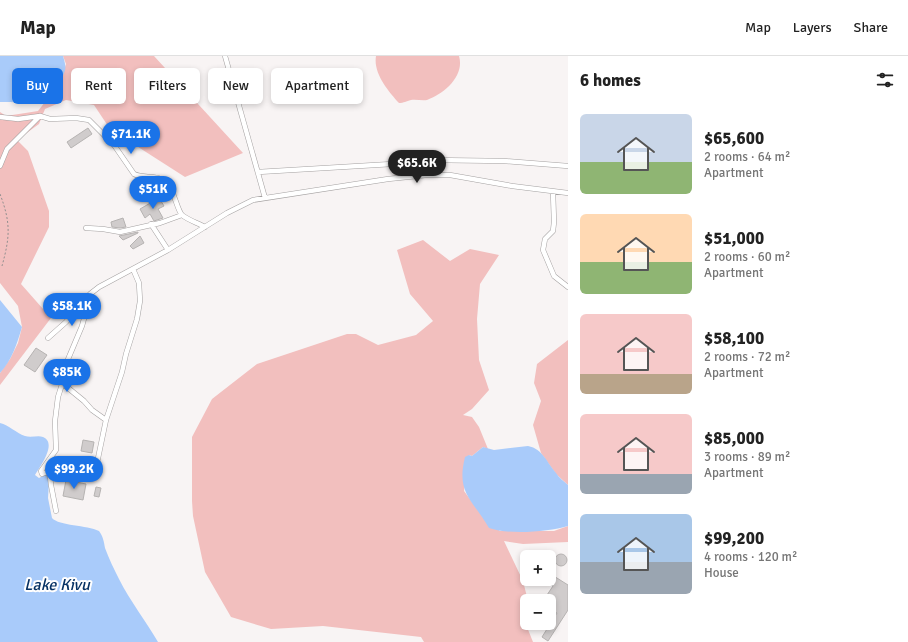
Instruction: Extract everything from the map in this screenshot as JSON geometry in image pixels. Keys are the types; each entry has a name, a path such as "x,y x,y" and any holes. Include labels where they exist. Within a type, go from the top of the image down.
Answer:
{"street":[{"path":"225,56 265,198"},
{"path":"0,166 7,149 40,116"},
{"path":"0,117 18,119 40,116 50,119 82,118 90,120 114,145 134,174 138,176 162,179 170,187 182,215 205,227"},
{"path":"258,172 392,164 432,160 504,161 568,166"},
{"path":"48,338 66,322 90,294 253,200 388,179 427,175 450,175 553,192 568,193"},
{"path":"553,192 553,231 545,239 543,250 554,276 568,287"},
{"path":"86,228 120,232 182,215"},
{"path":"151,224 168,250"},
{"path":"97,463 106,420 122,372 137,319 140,301 139,283 133,269"},
{"path":"56,511 50,476 47,472 42,474 41,472 56,450 55,421 58,397 64,378 66,364 82,326 90,294"},
{"path":"62,383 84,401 92,410 106,420"}],"path":[{"path":"0,194 9,225 7,248 2,266"}],"shaded area":[{"path":"63,56 154,56 165,68 134,68 134,104 198,104 243,153 185,177 110,129 94,105 88,104 126,104 126,68 71,68 71,101 63,101 63,73 66,64"},
{"path":"376,56 459,56 460,63 459,70 452,83 434,97 427,100 409,100 399,103 390,93 379,75"},
{"path":"43,104 57,104 45,109 39,124 17,140 28,151 49,211 49,227 21,284 51,318 0,385 0,373 10,359 18,343 22,327 18,306 0,283 0,112 6,116 38,111"},
{"path":"423,240 450,261 470,249 499,255 480,284 477,319 479,360 489,390 472,409 463,415 472,417 479,427 488,449 483,447 472,456 469,455 464,491 484,518 500,531 554,531 568,526 568,542 523,544 504,541 520,575 520,586 524,586 526,594 520,594 520,630 528,630 533,642 424,642 421,637 323,626 271,629 231,617 205,572 193,516 192,437 212,399 257,364 347,334 356,334 378,345 416,335 433,321 410,294 397,250"},
{"path":"568,340 568,485 556,474 541,453 533,425 541,401 534,383 537,364"}],"water":[{"path":"0,56 63,56 65,69 63,76 63,68 12,68 12,102 0,102"},
{"path":"0,300 22,327 11,357 0,373"},
{"name":"Lake Kivu","path":"0,423 25,436 41,436 47,440 49,444 46,456 35,475 39,478 47,474 49,482 48,498 52,518 61,523 99,531 108,556 119,579 158,642 0,642"},
{"path":"528,446 541,453 568,485 568,526 550,530 528,532 489,528 464,488 463,469 465,457 469,455 472,456 483,447 494,450"}],"building":[{"path":"88,128 92,134 71,148 67,142"},
{"path":"159,198 164,206 158,209 163,218 154,221 150,214 145,218 140,209"},
{"path":"123,218 126,227 112,227 111,222"},
{"path":"138,232 123,240 119,236"},
{"path":"140,236 144,243 133,249 130,246"},
{"path":"36,348 47,355 35,372 24,365"},
{"path":"83,440 94,442 92,453 81,451"},
{"path":"66,480 86,484 83,500 63,496"},
{"path":"96,487 101,488 99,497 94,496"},
{"path":"559,554 563,554 567,558 567,562 563,566 559,566 556,563 556,557"},
{"path":"556,577 568,585 568,610 556,629 556,594 548,594 553,586 556,586"},
{"path":"546,630 555,630 548,641 542,637"}]}
